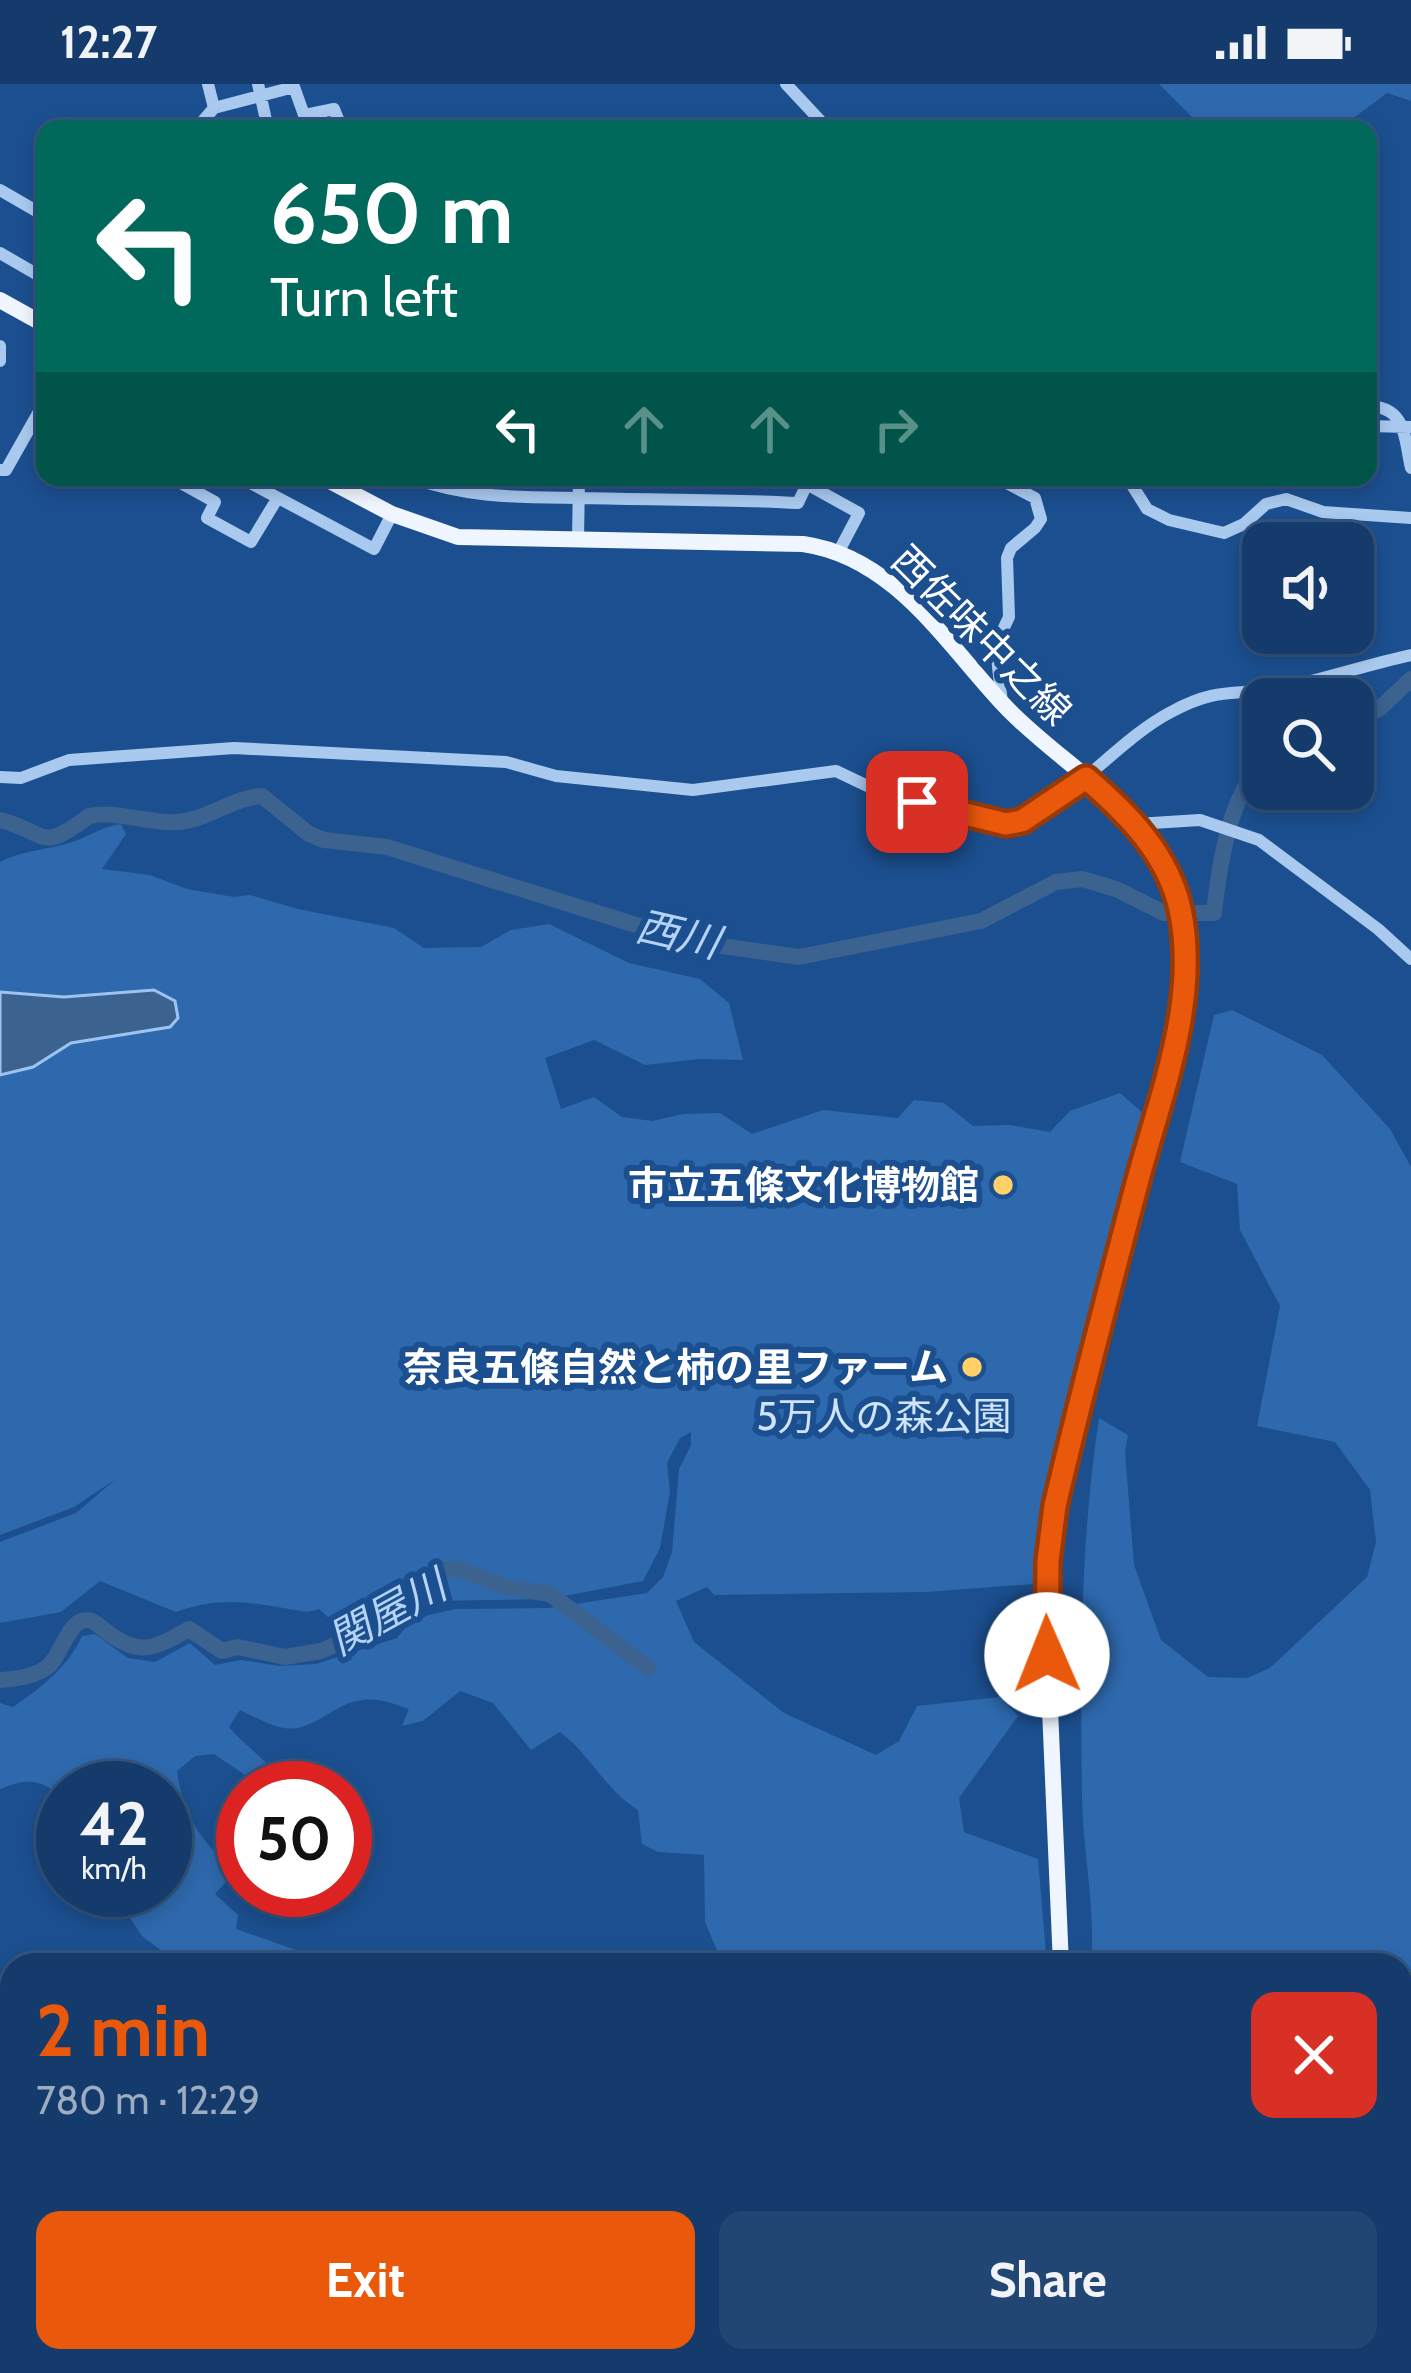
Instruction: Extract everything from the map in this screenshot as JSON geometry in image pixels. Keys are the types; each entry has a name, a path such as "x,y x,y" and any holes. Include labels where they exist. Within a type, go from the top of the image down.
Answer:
{"main road":[{"path":"0,300 36,320"},
{"name":"西佐味中之線","path":"339,486 392,514 458,537 803,544 838,551 886,579 909,599 1040,742 1136,824 1154,851 1179,904 1184,934 1179,1024 1055,1506 1046,1616 1060,1953"}],"street":[{"path":"208,84 214,108"},
{"path":"786,84 820,120"},
{"path":"204,120 214,108 259,90 294,86 306,120"},
{"path":"259,90 266,120"},
{"path":"311,120 334,109 338,120"},
{"path":"0,190 36,211"},
{"path":"0,254 36,274"},
{"path":"0,346 0,361"},
{"path":"1377,408 1394,413 1408,427 1411,468"},
{"path":"0,470 6,470 36,419"},
{"path":"1377,426 1408,427"},
{"path":"30,431 36,434"},
{"path":"186,486 215,502 207,518 251,542 278,499"},
{"path":"255,486 374,549 392,514"},
{"path":"433,486 518,498 798,502 800,486"},
{"path":"578,540 579,486"},
{"path":"812,486 859,513 838,551"},
{"path":"1002,703 997,657 1009,617 1007,558 1041,519 1035,498 1012,486"},
{"path":"1133,486 1147,509 1169,520 1224,533 1244,524 1267,504 1286,499 1323,512 1411,518"},
{"path":"0,777 21,778 69,760 234,748 506,762 556,776 692,790 836,771 878,791 1006,824 1022,821 1086,778 1131,737 1201,696 1282,688 1411,655"},
{"path":"1136,824 1201,820 1259,840 1411,959"}],"green space":[{"path":"1159,84 1411,84 1411,101 1387,93 1351,120 1195,120"},
{"name":"5万人の森公園","path":"121,824 126,834 102,869 150,875 187,889 250,895 394,928 424,948 481,947 511,930 549,924 629,963 700,979 729,1003 743,1060 645,1065 594,1040 545,1058 561,1109 594,1097 622,1117 652,1121 720,1113 752,1134 823,1110 898,1118 914,1100 944,1103 973,1126 1010,1125 1050,1132 1070,1111 1120,1093 1144,1114 1072,1375 1033,1584 926,1592 714,1595 707,1587 676,1601 694,1642 784,1713 876,1755 899,1741 917,1706 1000,1697 1018,1716 959,1798 964,1832 1038,1859 1046,1953 718,1953 705,1922 704,1855 658,1852 642,1844 638,1810 616,1793 571,1741 560,1732 531,1750 493,1703 460,1691 423,1721 402,1726 409,1709 375,1700 353,1702 295,1728 273,1725 240,1710 229,1727 264,1761 224,1761 214,1754 189,1761 36,1761 36,1783 0,1789 0,1703 13,1707 43,1684 69,1658 82,1636 95,1634 128,1658 155,1662 190,1643 215,1665 241,1660 279,1666 316,1664 397,1638 428,1615 456,1609 549,1608 647,1593 663,1577 672,1552 679,1469 691,1445 691,1432 680,1438 667,1463 670,1492 660,1548 643,1581 549,1599 426,1601 384,1632 346,1634 319,1609 307,1612 225,1602 176,1612 100,1581 61,1612 0,1623 0,1542 76,1513 116,1479 74,1507 0,1535 0,862"},
{"path":"1232,1010 1322,1055 1390,1129 1411,1167 1411,1953 1091,1953 1082,1798 1081,1655 1088,1513 1099,1418 1128,1435 1125,1452 1134,1565 1161,1640 1208,1677 1247,1678 1270,1668 1367,1577 1376,1542 1370,1490 1335,1442 1257,1426 1280,1306 1240,1230 1237,1184 1180,1162 1214,1015"},
{"path":"192,1819 216,1853 216,1917 238,1917 236,1929 298,1953 164,1953 142,1936 129,1917 192,1917"}],"shaded area":[{"path":"154,990 175,1001 178,1018 170,1027 71,1043 33,1067 0,1075 0,992 64,997"}],"waterway":[{"name":"西川","path":"1374,710 1411,679"},
{"name":"西川","path":"0,820 52,837 89,816 177,822 262,796 309,834 324,840 387,847 687,941 799,957 981,921 1056,882 1082,879 1116,889 1164,913 1214,913 1223,854 1242,794"},
{"name":"関屋川","path":"0,1680 46,1668 74,1626 87,1620 136,1647 155,1646 189,1629 222,1651 238,1647 285,1657 321,1651 374,1628 405,1607 433,1575 445,1569 459,1569 505,1587 550,1594 648,1668"}],"place":[{"name":"市立五條文化博物館","path":"1003,1185"},
{"name":"奈良五條自然と柿の里ファーム","path":"972,1367"}],"route":[{"path":"917,802 1006,824 1022,821 1086,778 1136,824 1154,851 1179,904 1184,934 1179,1024 1055,1506 1048,1561 1047,1655"}]}
